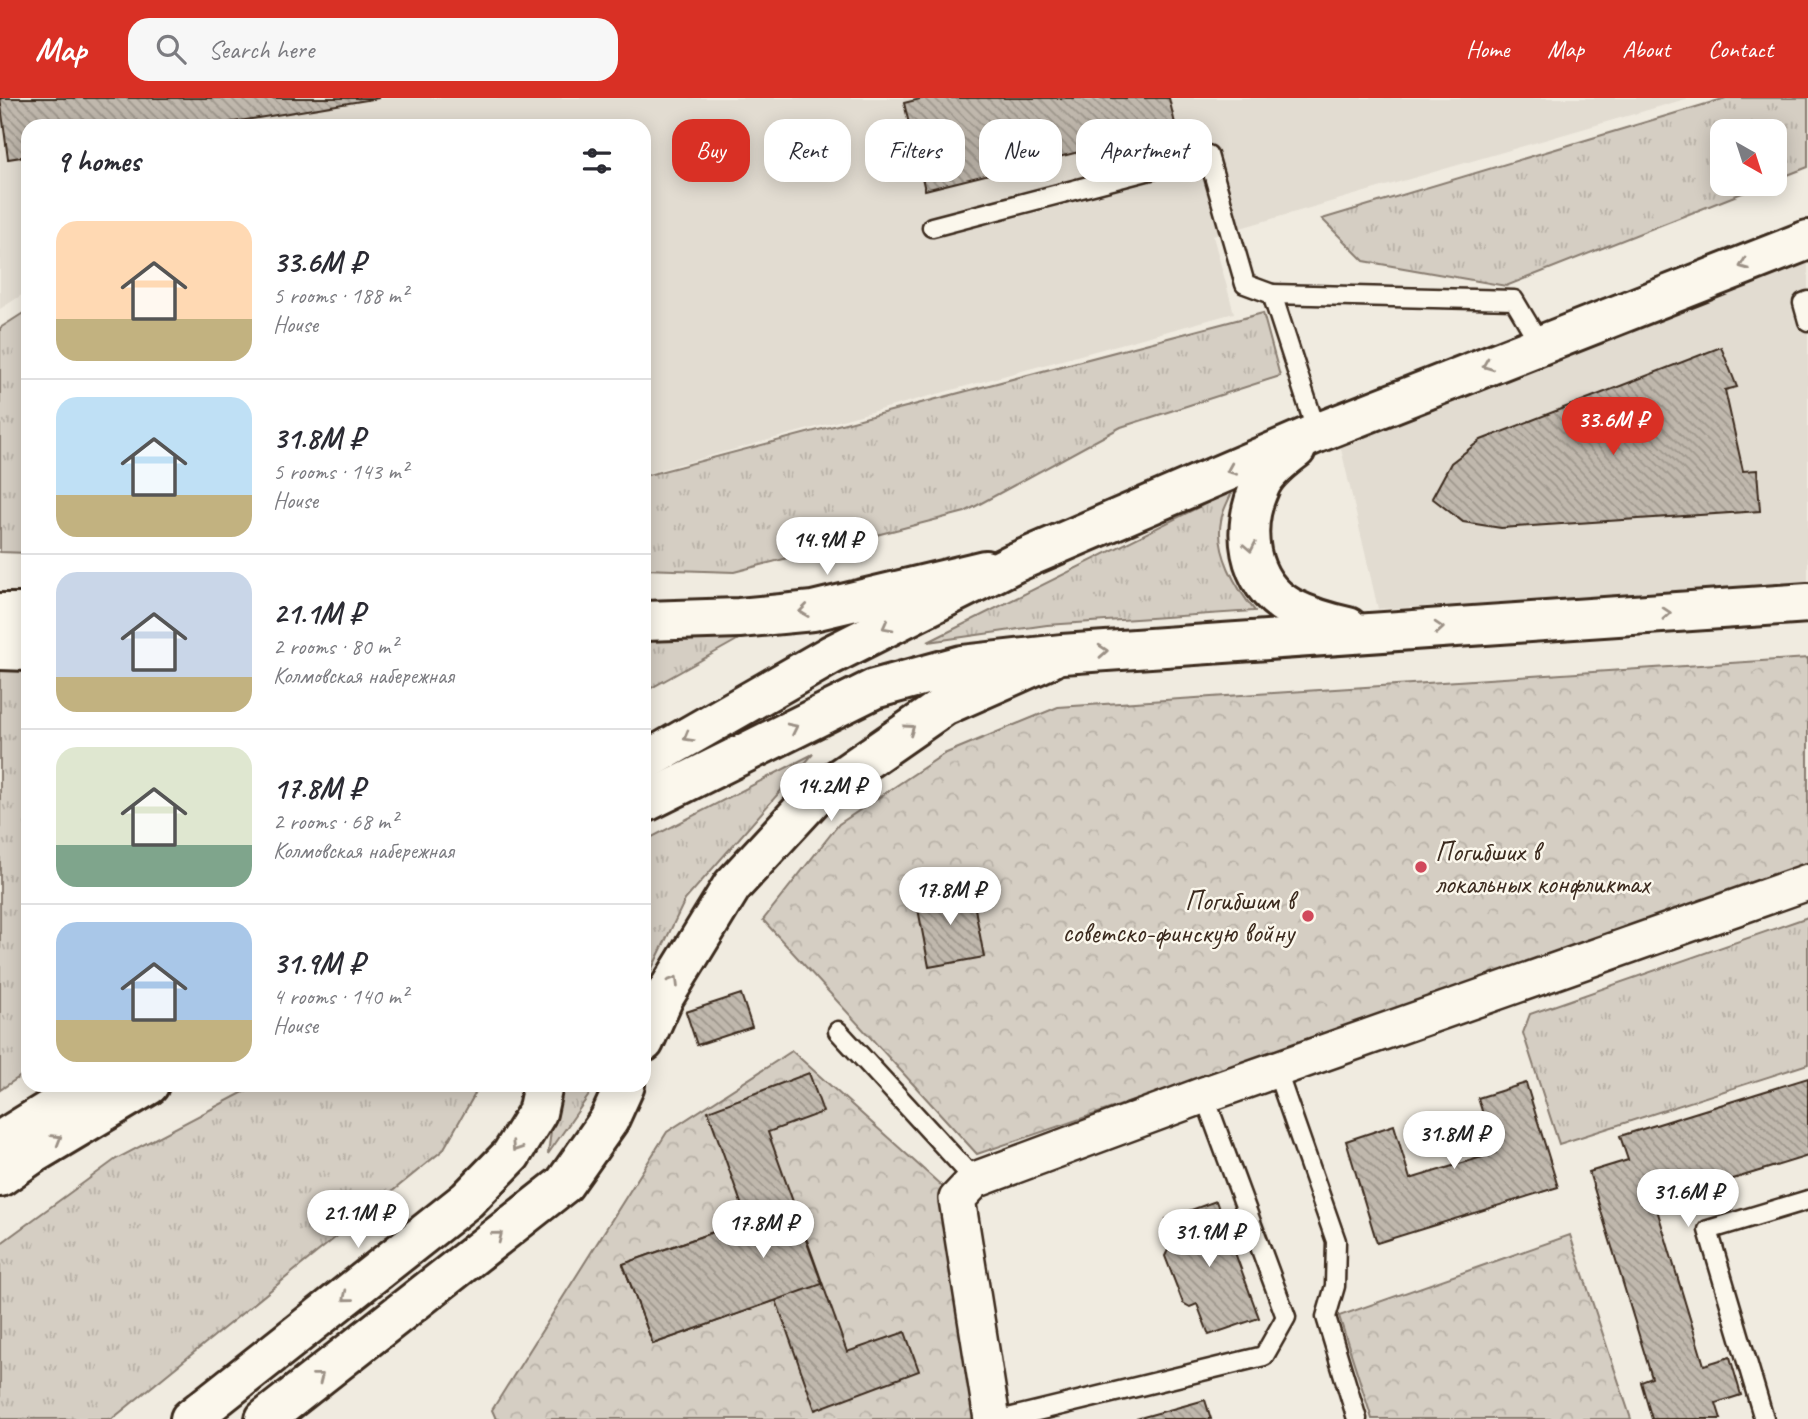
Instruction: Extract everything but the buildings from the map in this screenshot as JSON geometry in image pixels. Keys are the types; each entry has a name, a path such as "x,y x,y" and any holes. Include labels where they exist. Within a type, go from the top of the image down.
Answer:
{"main road":[{"path":"651,758 831,655 1014,563 1317,433 1808,240"},
{"path":"1317,433 1282,460 1262,482 1250,515 1247,544 1260,578 1289,607 1325,622 1371,633"},
{"path":"651,621 739,618 813,611 1014,563"},
{"path":"651,800 874,689 962,665 1062,654 1808,603"},
{"path":"0,613 21,613"},
{"path":"0,650 21,651"},
{"path":"651,1026 664,997 732,886 817,794 944,706 1062,654"},
{"path":"0,1141 79,1092"},
{"path":"0,1177 33,1154 137,1092"},
{"path":"190,1419 467,1200 511,1155 537,1113 542,1092"},
{"path":"265,1419 564,1184 609,1119 622,1092"}],"street":[{"path":"992,1419 957,1199 975,1180 1276,1069 1808,882"}],"lane":[{"path":"932,227 1208,155 1245,284 1272,294 1514,300 1540,344"},
{"path":"1272,294 1317,433"},
{"path":"1808,301 1803,303 1808,321"},
{"path":"838,1031 975,1180"},
{"path":"1276,1069 1336,1241 1335,1286 1326,1317 1357,1419"},
{"path":"1004,1419 1264,1356 1286,1317 1204,1095"},
{"path":"1764,1419 1709,1230 1808,1200"}],"shaded area":[{"path":"0,98 1689,98 1213,236 1234,313 651,472 651,119 21,119 21,296 0,309"},
{"path":"1808,260 1808,586 1378,609 1339,440"}],"green space":[{"path":"1726,98 1808,98 1808,167 1787,175 1787,119 1710,119 1710,196 1735,196 1506,286 1364,261 1322,219"},
{"path":"1263,313 1280,376 1121,427 965,512 734,572 651,569 651,474"},
{"path":"21,314 21,553 0,552 0,328"},
{"path":"1233,490 1222,517 1221,545 1234,581 1255,611 1047,625 928,642"},
{"path":"755,630 651,688 651,631"},
{"path":"1808,658 1808,871 977,1154 763,920 839,824 944,754 1058,707"},
{"path":"0,667 21,667 21,1076 0,1090"},
{"path":"813,754 685,900 651,970 651,837"},
{"path":"1808,917 1808,1064 1559,1144 1523,1033 1530,1014"},
{"path":"792,1051 943,1187 980,1419 496,1419 492,1410 667,1132"},
{"path":"244,1092 476,1092 443,1150 112,1419 0,1419 0,1244 116,1159"},
{"path":"556,1092 591,1092 548,1154"},
{"path":"1570,1235 1631,1419 1372,1419 1339,1316"}],"place":[{"name":"Погибших в локальных конфликтах","path":"1421,867"},
{"name":"Погибшим в советско-финскую войну","path":"1308,916"}]}
